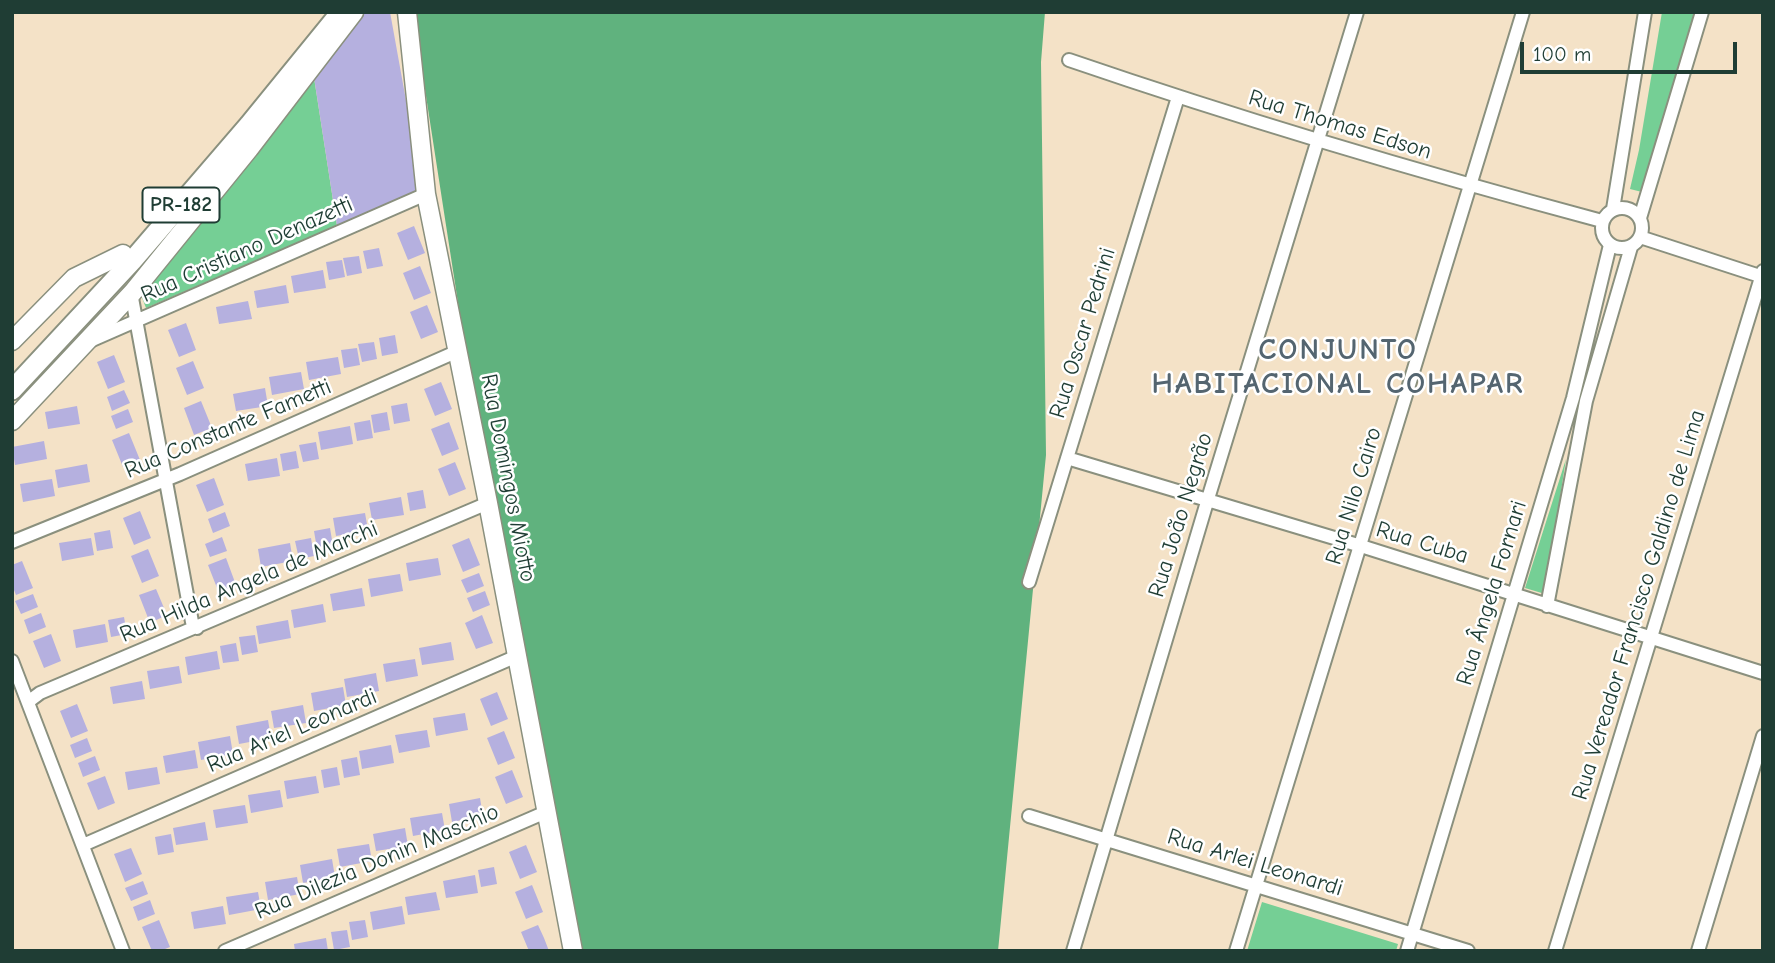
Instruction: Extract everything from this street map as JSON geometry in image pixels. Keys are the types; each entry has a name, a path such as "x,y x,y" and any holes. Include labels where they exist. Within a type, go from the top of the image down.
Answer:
{"main road":[{"name":"PR-182","path":"12,374 122,254 241,116 324,12"},
{"name":"PR-182","path":"12,390 132,261 249,125 341,12"}],"street":[{"path":"12,421 133,292 249,149 354,12"},
{"name":"Rua Domingos Miotto","path":"407,12 426,194 573,951"},
{"name":"Rua João Negrão","path":"1073,951 1357,12"},
{"name":"Rua Nilo Cairo","path":"1236,951 1523,12"},
{"path":"1645,12 1613,209 1602,221 1602,235 1610,245 1617,248 1635,242 1762,275"},
{"path":"1635,242 1642,231 1640,218 1702,12"},
{"name":"Rua Thomas Edson","path":"1069,60 1178,97 1470,186 1602,221"},
{"name":"Rua Oscar Pedrini","path":"1029,582 1178,97"},
{"name":"Rua Cristiano Denazetti","path":"84,344 426,194"},
{"path":"1613,209 1631,209 1640,218"},
{"name":"Rua Ângela Fornari","path":"1407,951 1513,594 1635,242"},
{"name":"Rua Ângela Fornari","path":"1547,606 1580,400 1610,245"},
{"path":"12,341 74,278 122,254"},
{"name":"Rua Vereador Francisco Galdino de Lima","path":"1555,951 1762,275"},
{"path":"133,292 164,481 192,621 197,628"},
{"name":"Rua Constante Fametti","path":"12,542 164,481 458,351"},
{"name":"Rua Cuba","path":"1067,458 1361,546 1763,673"},
{"name":"Rua Hilda Angela de Marchi","path":"28,702 40,693 488,503"},
{"name":"Rua Ariel Leonardi","path":"83,845 517,656"},
{"path":"12,661 123,951"},
{"path":"1698,951 1763,736"},
{"name":"Rua Dilezia Donin Maschio","path":"225,951 547,812"},
{"name":"Rua Arlei Leonardi","path":"1029,816 1468,951"}],"green space":[{"path":"413,12 1045,12 1041,62 1046,455 998,951 574,951 489,503"},
{"path":"1662,12 1701,12 1646,193 1630,189"},
{"path":"313,71 337,226 146,308 139,290"},
{"path":"1566,459 1545,594 1525,588"},
{"path":"1262,902 1398,944 1396,951 1247,951"}],"building":[{"path":"360,12 390,12 422,189 337,226 313,71"},
{"path":"414,226 425,253 408,260 397,233"},
{"path":"379,248 383,266 367,269 363,251"},
{"path":"359,256 362,273 347,276 343,258"},
{"path":"342,260 345,277 329,280 326,262"},
{"path":"420,266 431,293 414,300 403,273"},
{"path":"323,270 326,288 294,293 291,276"},
{"path":"286,285 289,303 257,308 254,291"},
{"path":"248,301 252,319 219,324 216,307"},
{"path":"427,305 438,332 421,339 410,312"},
{"path":"186,323 196,350 179,357 168,330"},
{"path":"395,335 398,353 382,356 379,338"},
{"path":"374,342 377,359 362,362 358,344"},
{"path":"357,348 360,365 344,368 341,350"},
{"path":"114,355 125,382 108,389 97,362"},
{"path":"338,357 341,374 309,380 306,362"},
{"path":"193,361 204,388 187,395 176,368"},
{"path":"301,372 304,389 272,395 269,377"},
{"path":"441,382 452,409 435,416 424,389"},
{"path":"265,388 268,406 236,411 233,394"},
{"path":"124,390 130,403 112,411 107,397"},
{"path":"201,401 212,428 194,435 184,408"},
{"path":"407,403 410,421 394,424 391,406"},
{"path":"77,406 80,424 48,429 45,412"},
{"path":"128,409 133,422 116,429 111,416"},
{"path":"387,412 390,430 374,433 371,415"},
{"path":"370,420 373,438 357,441 354,423"},
{"path":"449,422 459,449 442,456 431,429"},
{"path":"350,426 353,444 321,450 318,432"},
{"path":"129,433 140,460 123,467 112,440"},
{"path":"44,441 47,459 15,465 12,447"},
{"path":"316,442 319,459 303,462 299,445"},
{"path":"296,451 299,468 283,471 280,454"},
{"path":"277,458 280,476 248,481 245,464"},
{"path":"455,462 466,489 449,496 438,469"},
{"path":"87,464 90,482 58,488 55,470"},
{"path":"214,478 224,505 207,512 196,485"},
{"path":"52,479 55,496 23,502 20,484"},
{"path":"423,490 426,508 410,511 407,493"},
{"path":"401,497 404,515 372,520 369,503"},
{"path":"140,511 151,538 134,545 123,518"},
{"path":"225,512 230,526 213,533 208,519"},
{"path":"365,513 368,530 336,536 333,518"},
{"path":"330,528 333,546 317,549 314,531"},
{"path":"110,530 113,548 97,551 94,533"},
{"path":"222,537 227,551 210,557 205,544"},
{"path":"91,538 94,555 62,561 59,543"},
{"path":"311,538 314,556 299,559 295,541"},
{"path":"469,538 480,565 463,572 452,545"},
{"path":"290,543 293,561 261,567 258,549"},
{"path":"148,549 159,576 142,583 131,556"},
{"path":"226,558 236,585 219,593 208,565"},
{"path":"438,558 441,575 409,581 406,563"},
{"path":"22,561 33,588 16,595 12,585 12,565"},
{"path":"479,573 484,586 467,593 461,580"},
{"path":"400,574 403,591 371,597 368,579"},
{"path":"362,588 365,606 333,611 330,594"},
{"path":"156,589 167,615 150,623 139,595"},
{"path":"485,591 490,605 473,612 467,598"},
{"path":"33,594 38,607 21,614 15,601"},
{"path":"323,604 326,622 294,628 291,610"},
{"path":"41,613 46,627 29,634 24,620"},
{"path":"482,615 493,643 476,649 465,623"},
{"path":"124,617 127,634 111,637 108,620"},
{"path":"288,620 291,638 259,644 256,626"},
{"path":"105,624 108,642 76,648 73,630"},
{"path":"51,634 61,661 44,668 33,641"},
{"path":"255,635 258,652 242,655 239,637"},
{"path":"451,642 454,660 422,665 419,648"},
{"path":"236,643 239,661 223,663 220,646"},
{"path":"217,651 220,669 188,675 185,657"},
{"path":"415,659 418,676 386,682 383,664"},
{"path":"179,666 182,683 150,689 147,671"},
{"path":"376,673 379,691 347,697 344,679"},
{"path":"142,681 145,699 113,704 110,687"},
{"path":"343,687 346,705 314,711 311,693"},
{"path":"497,692 508,719 491,726 480,699"},
{"path":"77,704 88,731 71,738 60,711"},
{"path":"303,705 306,723 274,728 271,711"},
{"path":"465,713 468,730 436,736 433,718"},
{"path":"268,720 271,738 239,744 236,726"},
{"path":"427,730 430,747 399,753 395,735"},
{"path":"504,731 515,758 498,765 487,738"},
{"path":"230,736 233,754 201,760 198,742"},
{"path":"87,738 92,751 75,758 70,745"},
{"path":"391,745 394,763 362,769 359,751"},
{"path":"195,750 198,768 166,773 163,756"},
{"path":"95,756 100,770 83,777 78,763"},
{"path":"357,757 360,775 344,778 341,760"},
{"path":"157,767 160,784 128,790 125,772"},
{"path":"337,767 340,785 324,788 321,770"},
{"path":"512,770 523,797 506,804 495,777"},
{"path":"105,776 115,803 98,810 87,783"},
{"path":"316,776 319,793 287,799 284,781"},
{"path":"280,790 283,807 251,813 248,795"},
{"path":"480,798 483,816 452,822 449,804"},
{"path":"245,805 248,823 216,828 213,810"},
{"path":"442,813 445,830 413,836 410,818"},
{"path":"205,822 208,840 176,845 173,828"},
{"path":"405,828 408,846 376,851 373,834"},
{"path":"171,834 174,852 158,855 155,837"},
{"path":"369,844 372,861 340,867 337,849"},
{"path":"526,845 537,872 520,879 509,852"},
{"path":"131,848 142,874 125,882 114,854"},
{"path":"332,859 335,877 303,883 300,865"},
{"path":"494,867 497,884 481,887 478,870"},
{"path":"475,875 478,893 446,898 443,881"},
{"path":"297,877 300,894 268,900 265,882"},
{"path":"143,881 148,894 131,901 125,888"},
{"path":"532,885 543,912 526,919 515,892"},
{"path":"258,892 261,909 229,915 226,897"},
{"path":"436,892 440,910 408,915 405,897"},
{"path":"150,900 155,914 138,921 133,907"},
{"path":"223,906 226,924 194,929 191,912"},
{"path":"402,906 405,924 373,930 370,912"},
{"path":"159,920 170,947 152,951 142,927"},
{"path":"365,920 368,937 352,940 349,922"},
{"path":"538,925 549,951 529,951 521,932"},
{"path":"347,930 350,947 334,950 331,932"},
{"path":"326,938 328,951 295,951 294,944"}],"district":[{"name":"CONJUNTO HABITACIONAL COHAPAR","path":"1338,368"}]}
